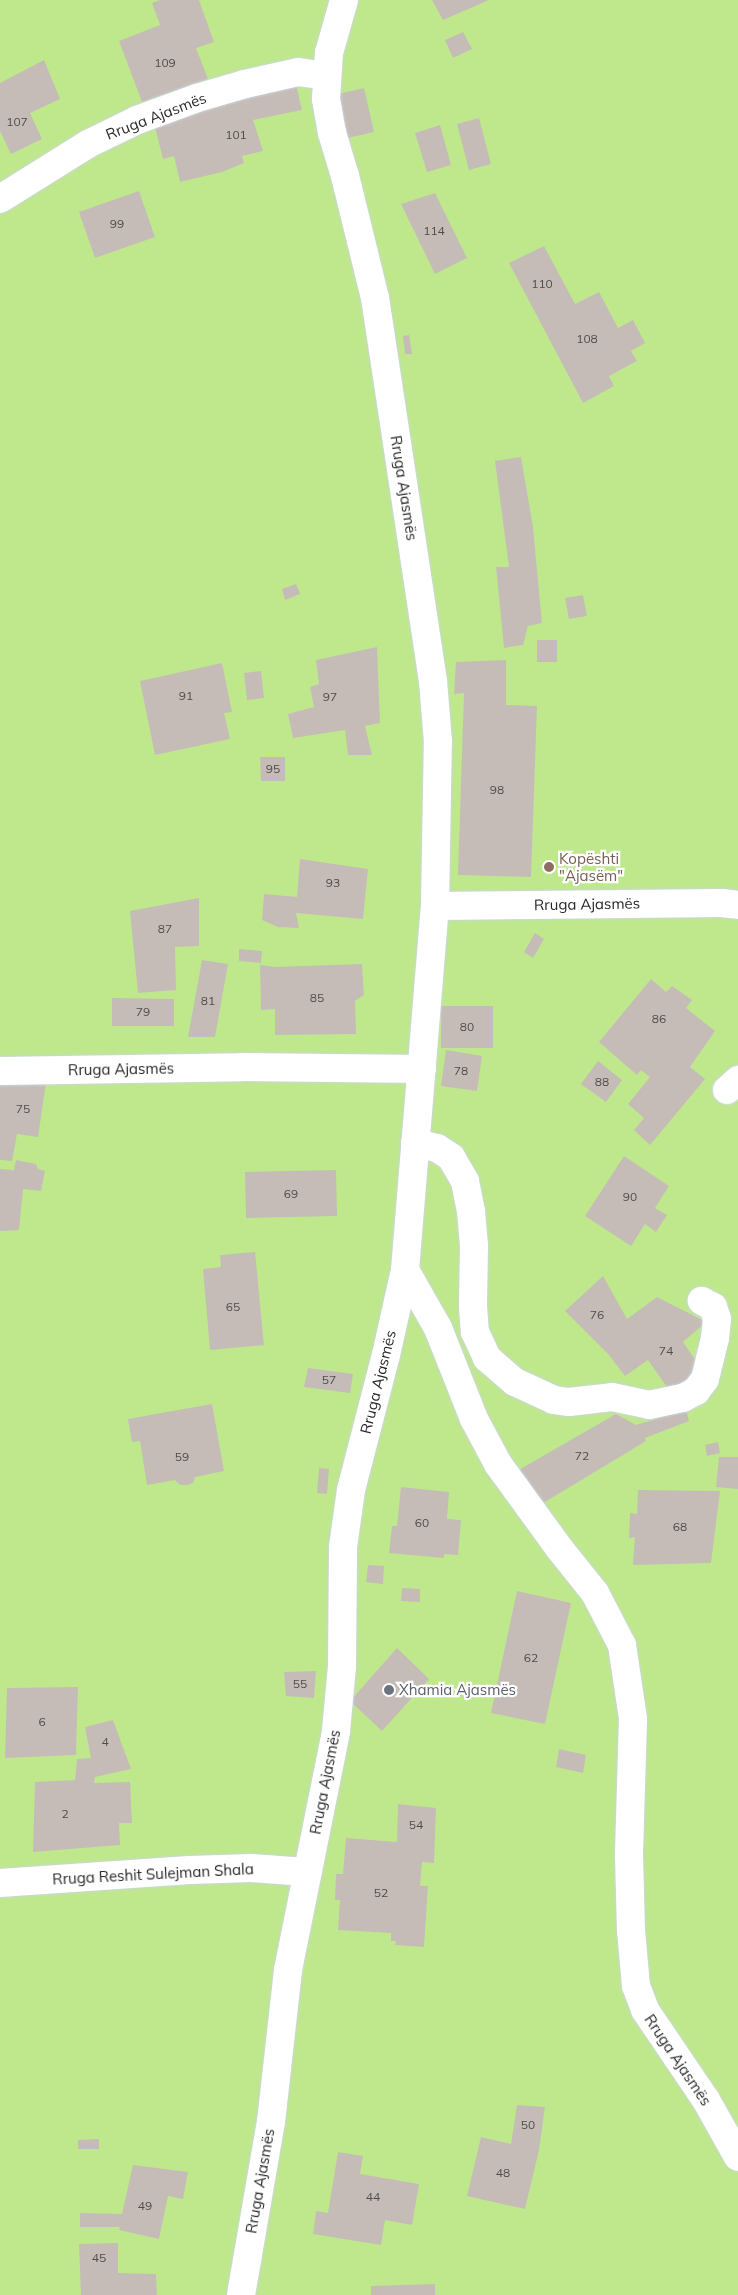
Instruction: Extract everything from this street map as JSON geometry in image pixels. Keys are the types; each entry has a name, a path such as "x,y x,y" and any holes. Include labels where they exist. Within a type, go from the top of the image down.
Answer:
{"street":[{"name":"Rruga Ajasmës","path":"241,2295 270,2122 288,1970 306,1872 336,1731 342,1666 343,1547 351,1490 386,1355 404,1270 435,906 438,742 433,681 375,298 345,176 332,133 326,99 328,53 344,0"},
{"name":"Rruga Ajasmës","path":"0,199 88,144 137,120 196,98 245,84 298,72 326,76"},
{"name":"Rruga Ajasmës","path":"435,906 722,903 738,906"},
{"name":"Rruga Ajasmës","path":"0,1071 242,1068 422,1069"},
{"path":"415,1143 437,1148 451,1157 465,1181 471,1211 474,1247 473,1306 475,1332 487,1358 515,1382 554,1400 569,1402 612,1397 649,1405 683,1398 696,1391 706,1379 715,1338 717,1319 713,1307 702,1301"},
{"name":"Rruga Ajasmës","path":"404,1270 438,1328 474,1418 498,1464 559,1548 595,1593 622,1645 633,1719 630,1930 636,1986 645,2010 706,2100 738,2157"},
{"name":"Rruga Reshit Sulejman Shala","path":"0,1883 190,1870 251,1868 306,1872"}],"green space":[{"path":"0,0 738,0 738,2295 0,2295"}],"building":[{"path":"160,0 199,0 214,42 196,48 208,79 142,102 119,41 160,25 152,3"},
{"path":"432,0 489,0 443,20"},
{"path":"463,32 472,49 453,58 445,40"},
{"path":"44,60 60,99 30,113 42,139 11,154 0,131 0,83"},
{"path":"296,84 302,110 253,120 263,151 242,156 244,163 222,172 180,182 174,156 163,159 154,123 208,110 246,95"},
{"path":"364,88 374,132 348,138 338,94"},
{"path":"479,118 491,164 469,170 457,124"},
{"path":"440,125 451,165 427,172 415,133"},
{"path":"139,191 155,237 95,258 79,212"},
{"path":"435,193 467,258 435,274 401,204"},
{"path":"544,246 575,304 599,292 618,328 633,320 645,343 631,351 637,361 609,376 614,386 583,403 509,263"},
{"path":"409,335 412,354 405,354 403,336"},
{"path":"521,457 533,527 542,623 528,626 523,645 504,648 496,567 509,567 495,461"},
{"path":"296,584 300,594 285,600 282,589"},
{"path":"583,595 587,616 569,619 565,598"},
{"path":"537,640 557,640 557,662 537,662"},
{"path":"377,647 380,723 365,726 372,755 348,755 345,730 293,738 288,714 314,707 310,687 319,684 316,660"},
{"path":"506,660 506,705 537,706 531,877 458,875 464,693 454,694 456,662"},
{"path":"222,663 232,712 224,713 230,739 155,755 140,681"},
{"path":"261,671 264,698 247,700 244,673"},
{"path":"260,757 285,757 285,781 261,781"},
{"path":"300,859 368,869 363,919 296,913 299,928 278,927 262,920 264,894 297,897"},
{"path":"199,898 199,946 175,947 176,990 138,993 130,911"},
{"path":"535,933 544,939 533,958 524,952"},
{"path":"239,949 262,951 261,963 239,961"},
{"path":"202,960 228,964 215,1037 188,1037"},
{"path":"362,964 364,995 355,1001 356,1034 275,1035 275,1009 261,1010 260,965 275,967"},
{"path":"651,979 666,992 672,986 692,1000 686,1008 715,1031 690,1067 705,1079 650,1145 634,1130 644,1118 628,1104 650,1077 641,1070 637,1075 599,1042"},
{"path":"112,998 174,999 174,1026 112,1026"},
{"path":"441,1006 493,1006 493,1048 441,1048"},
{"path":"446,1050 482,1056 477,1091 441,1086"},
{"path":"598,1061 622,1080 606,1102 581,1084"},
{"path":"47,1076 38,1137 17,1134 12,1161 0,1160 0,1083"},
{"path":"624,1156 669,1186 655,1208 667,1215 656,1232 645,1224 631,1246 585,1216"},
{"path":"16,1160 36,1164 38,1169 45,1171 41,1191 23,1189 19,1230 0,1231 0,1169 14,1170"},
{"path":"336,1170 337,1216 246,1218 245,1172"},
{"path":"255,1252 264,1345 210,1350 203,1269 221,1267 220,1255"},
{"path":"603,1276 627,1319 657,1297 706,1322 683,1342 700,1367 671,1393 648,1360 625,1376 609,1355 565,1311"},
{"path":"308,1368 353,1374 350,1393 304,1387"},
{"path":"212,1404 224,1471 195,1477 193,1483 187,1485 180,1485 175,1480 147,1485 140,1441 132,1442 128,1419"},
{"path":"686,1410 689,1421 645,1438 646,1441 540,1505 517,1471 616,1414 636,1425"},
{"path":"718,1442 720,1453 707,1456 705,1445"},
{"path":"719,1457 738,1457 738,1489 716,1487"},
{"path":"319,1468 329,1469 327,1494 317,1493"},
{"path":"401,1487 449,1492 447,1519 461,1520 458,1555 444,1554 444,1558 389,1553 392,1526 397,1526"},
{"path":"638,1490 720,1491 711,1563 633,1565 635,1537 629,1538 630,1513 637,1514"},
{"path":"368,1565 384,1566 383,1584 366,1582"},
{"path":"402,1588 420,1589 420,1602 401,1601"},
{"path":"517,1591 571,1603 545,1724 491,1713"},
{"name":"Xhamia Ajasmës","path":"397,1648 429,1679 382,1731 350,1701"},
{"path":"316,1671 314,1698 286,1696 284,1672"},
{"path":"78,1687 76,1755 5,1758 7,1688"},
{"path":"113,1720 131,1769 95,1777 94,1783 130,1782 132,1823 119,1823 120,1845 33,1852 35,1782 75,1780 77,1759 91,1758 85,1727"},
{"path":"559,1749 586,1755 583,1773 556,1767"},
{"path":"398,1804 436,1808 434,1863 422,1862 420,1886 428,1886 424,1947 395,1945 396,1941 391,1941 391,1933 338,1930 340,1900 335,1900 336,1874 343,1874 346,1838 397,1842"},
{"path":"517,2105 545,2107 539,2150 525,2209 467,2196 481,2137 511,2144"},
{"path":"99,2139 99,2149 78,2149 78,2140"},
{"path":"338,2152 363,2156 360,2174 419,2184 412,2225 385,2220 381,2245 313,2234 316,2211 328,2213"},
{"path":"133,2165 188,2172 183,2199 168,2196 159,2239 119,2230 120,2227 80,2227 80,2213 122,2214"},
{"path":"118,2243 118,2273 156,2274 157,2295 81,2295 79,2244"},
{"path":"435,2284 435,2295 371,2295 371,2286"}],"place":[{"name":"Kopështi \"Ajasëm\"","path":"549,867"},
{"name":"Xhamia Ajasmës","path":"389,1690"}]}
